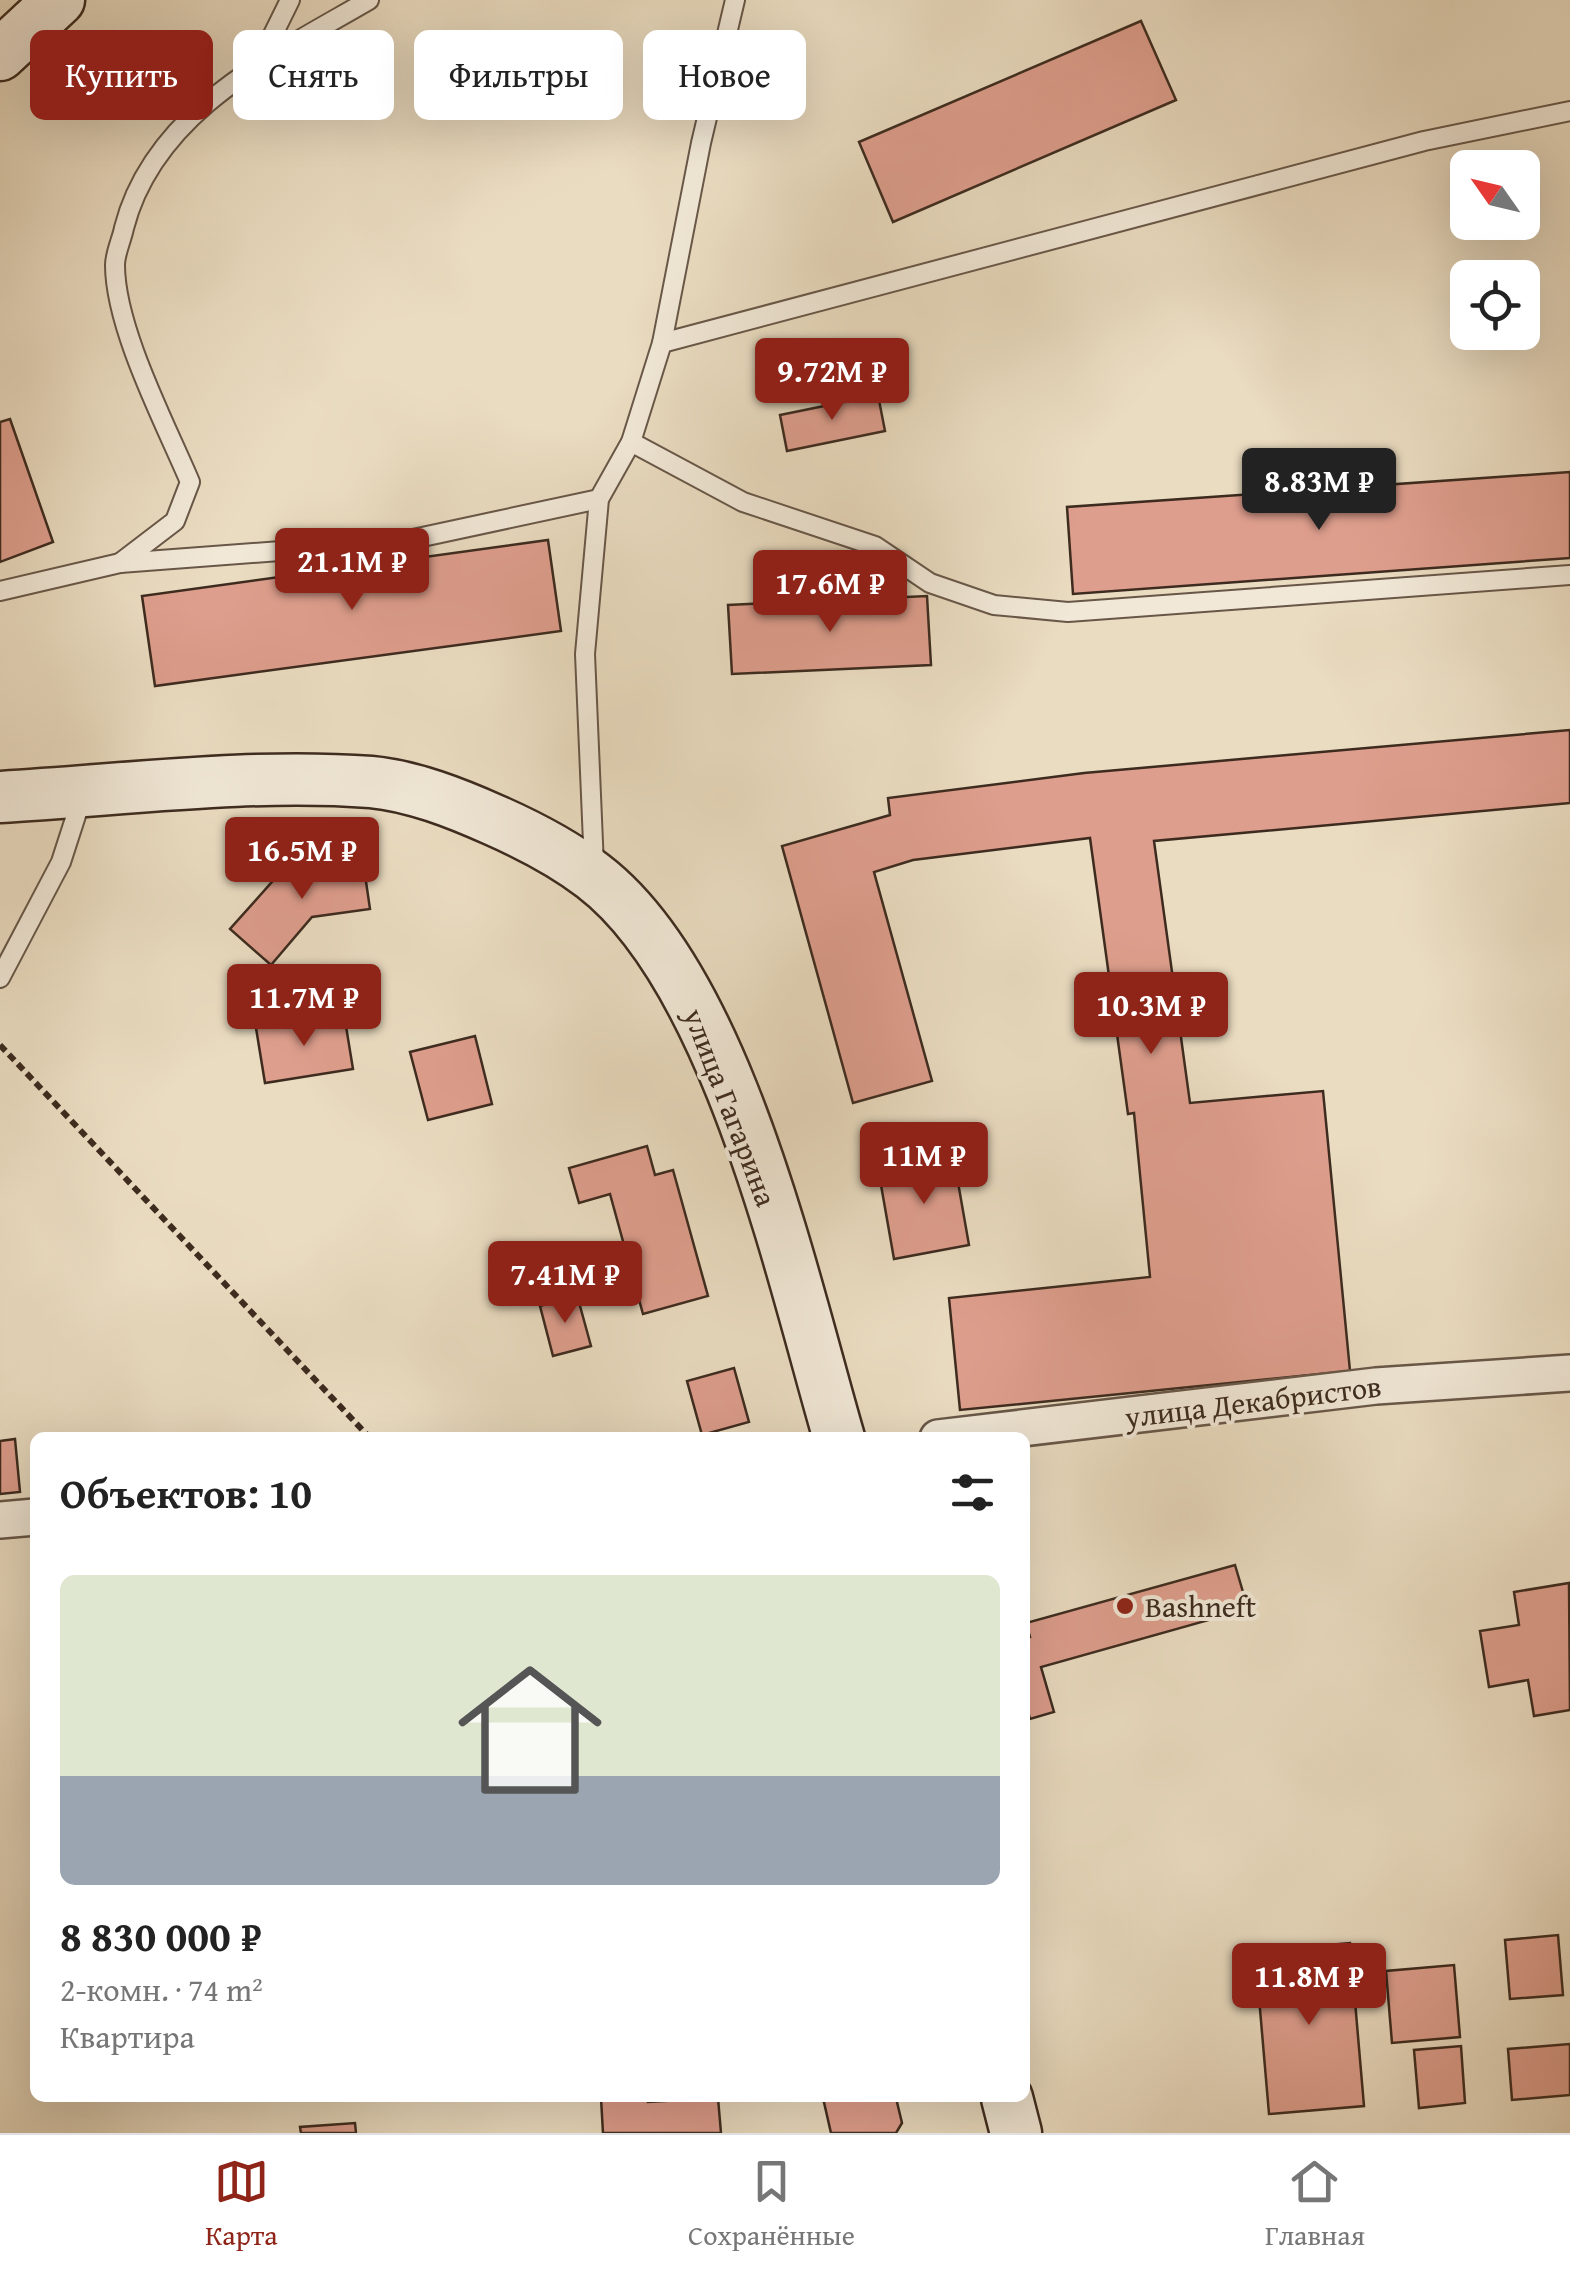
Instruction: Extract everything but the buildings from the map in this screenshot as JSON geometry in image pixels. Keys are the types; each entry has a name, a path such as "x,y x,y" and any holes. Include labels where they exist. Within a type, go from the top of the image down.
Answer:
{"main road":[{"path":"0,56 59,0"},
{"name":"улица Гагарина","path":"0,797 258,782 374,782 453,802 527,834 595,877 656,944 703,1020 738,1110 837,1432"},
{"path":"1008,2102 1016,2133"}],"street":[{"name":"улица Декабристов","path":"989,1432 1376,1386 1570,1373"},
{"path":"0,1520 30,1517"}],"lane":[{"path":"275,30 290,0"},
{"path":"318,30 369,0"},
{"path":"595,877 585,654 598,499 632,442 662,343 700,144 735,0"},
{"path":"120,563 174,521 190,482 132,348 115,264 134,193 185,120 233,84"},
{"path":"662,343 1349,160 1570,111"},
{"path":"632,442 743,502 875,546 930,583 994,605 1068,612 1570,575"},
{"path":"0,591 120,563 398,542 598,499"},
{"path":"0,978 61,862 83,792"}],"path":[{"path":"0,1045 364,1432"}],"place":[{"name":"Bashneft","path":"1125,1606"}]}
